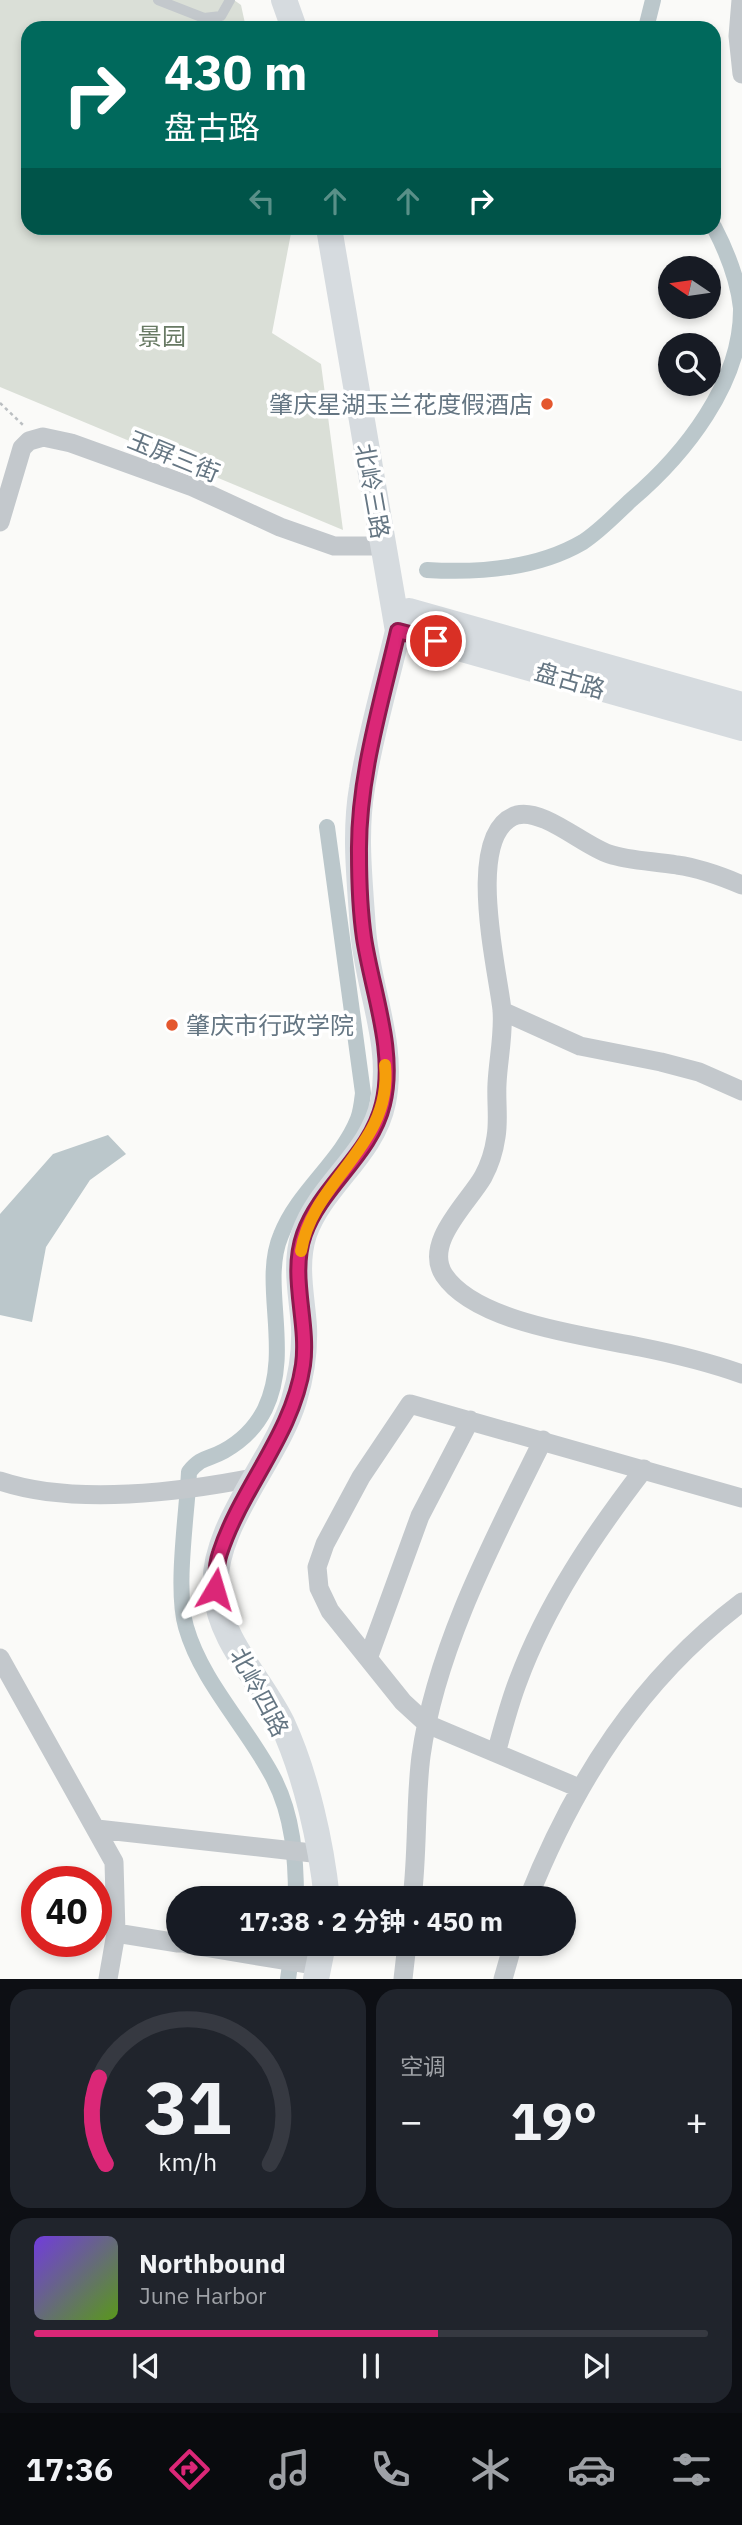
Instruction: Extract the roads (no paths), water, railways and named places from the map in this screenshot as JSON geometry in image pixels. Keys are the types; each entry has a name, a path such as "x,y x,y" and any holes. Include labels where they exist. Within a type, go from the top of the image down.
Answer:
{"street":[{"path":"268,0 275,21"},
{"path":"284,0 291,21"},
{"path":"741,0 738,36 742,74"},
{"name":"北岭三路","path":"330,235 382,546 404,621"},
{"name":"北岭三路","path":"344,235 361,318 404,621"},
{"name":"玉屏三街","path":"0,522 22,448 29,441 43,437 71,443 192,487 258,519 334,546 382,546"},
{"name":"盘古路","path":"404,621 684,700 742,728"},
{"name":"北岭四路","path":"323,1886 312,1853 315,1826 282,1725 226,1630 215,1589 219,1555 293,1404 303,1365 304,1330 298,1268 303,1236 315,1210 372,1133 383,1105 387,1077 364,936 359,853 361,790 404,621"},
{"name":"盘古路","path":"684,700 742,705"},
{"path":"742,886 705,871 611,855 546,820 517,815 497,835 487,869 486,896 502,1011 496,1136 492,1156 483,1177 450,1225 439,1260 443,1273 453,1286 475,1300 529,1324 677,1354 742,1374"},
{"path":"502,1011 580,1046 699,1072 742,1091"},
{"path":"579,1788 427,1724 403,1702 369,1656 330,1611 319,1588 317,1567 325,1544 361,1477 410,1404 742,1497"},
{"path":"369,1656 420,1516 470,1420"},
{"path":"413,1886 421,1756 427,1724 453,1639 472,1592 543,1440"},
{"path":"496,1753 517,1682 542,1626 573,1570 644,1469"},
{"path":"0,1481 19,1488 70,1495 172,1490 258,1477"},
{"path":"533,1886 547,1851 604,1746 666,1667 710,1626 742,1602"},
{"path":"0,1658 114,1862 116,1933 108,1979"},
{"path":"97,1829 312,1853"},
{"path":"116,1933 166,1941"},
{"path":"260,1956 316,1963"},
{"path":"402,1979 405,1956"},
{"path":"503,1979 510,1956"}],"lane":[{"path":"158,0 204,18 221,16 230,0"}],"waterway":[{"path":"648,21 653,0"},
{"path":"427,570 487,570 527,564 565,551 596,533 671,462 721,390 739,336 741,308 735,277 718,235"},
{"path":"296,1886 292,1838 280,1793 263,1760 214,1686 193,1648 183,1611 182,1572 189,1472 202,1461 237,1443 253,1428 265,1409 273,1387 276,1364 274,1275 275,1254 281,1235 298,1204 351,1135 361,1109 363,1093 327,827"},
{"path":"288,1979 291,1956"}],"place":[{"name":"肇庆星湖玉兰花度假酒店","path":"547,404"},
{"name":"肇庆市行政学院","path":"172,1025"}],"park label":[{"name":"景园","path":"162,336"}]}
